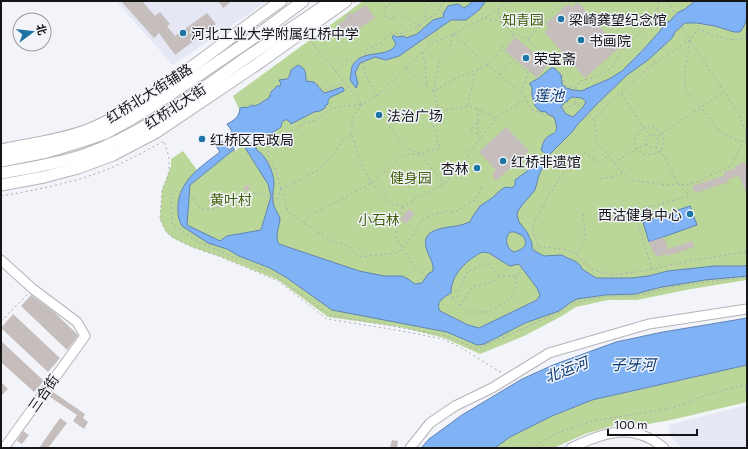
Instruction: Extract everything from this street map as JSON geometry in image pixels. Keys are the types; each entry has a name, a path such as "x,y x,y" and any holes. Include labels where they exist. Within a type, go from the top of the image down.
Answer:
{"main road":[{"name":"红桥北大街辅路","path":"1,150 53,139 90,129 118,115 170,83 281,1"},
{"path":"228,40 302,1"},
{"name":"红桥北大街","path":"1,161 47,152 106,133 168,96 259,34 302,1"},
{"name":"红桥北大街","path":"1,173 84,155 133,133 175,108 266,44 302,22 331,1"},
{"path":"1,185 44,177 78,168 112,155 156,133 350,2"},
{"path":"259,63 270,50 302,22"}],"street":[{"path":"1,260 33,289"},
{"name":"三合街","path":"4,448 84,337 77,322 33,289"},
{"path":"410,448 430,423 455,406 492,388 549,353 648,324 747,309"},
{"path":"571,448 598,436 622,432 641,435 651,439 664,448"}],"path":[{"path":"350,2 358,1"},
{"path":"393,1 387,5 384,11 386,18 390,19 400,12 420,26 430,44"},
{"path":"425,20 425,11 436,1"},
{"path":"377,96 365,74 363,62 366,50 382,42 389,34 404,33 420,26 425,20 436,14 442,4 447,1"},
{"path":"478,1 481,5"},
{"path":"233,152 242,146 243,148 248,144 246,142 252,138 255,143 257,141 262,146 267,145 304,123 317,120 326,112 337,107 362,104 377,96 430,44 485,18 510,1"},
{"path":"528,39 564,1"},
{"path":"576,104 575,88 579,81 593,78 612,68 622,49 644,30 656,16 659,1"},
{"path":"453,34 521,93 532,110 549,115 576,104 583,107 594,120 597,142 630,180 667,186 678,184 685,185 697,182 731,166 747,134 738,114 690,40 668,1"},
{"path":"498,10 502,22 514,34 528,39 562,74 565,85 575,88"},
{"path":"485,18 502,22"},
{"path":"594,120 608,104 653,64 690,40 698,29 733,40 743,40 747,36"},
{"path":"303,223 313,213 371,183 404,155 421,154 440,148 433,125 437,105 434,91 439,62 450,48 453,34"},
{"path":"434,91 453,80 488,65 514,34"},
{"path":"310,40 362,104"},
{"path":"690,40 685,69 686,89 721,132 743,143"},
{"path":"501,49 528,73 521,93"},
{"path":"423,51 427,86"},
{"path":"335,71 348,59 363,62"},
{"path":"500,75 513,60"},
{"path":"406,68 434,91"},
{"path":"468,106 475,71"},
{"path":"317,84 325,90 345,83"},
{"path":"622,92 643,127 650,135 654,134 657,137 659,142 656,147"},
{"path":"657,137 662,132 724,92"},
{"path":"362,104 352,119 352,134 360,162 371,183 392,204 403,206 444,184 466,163 469,152 496,118 526,99"},
{"path":"437,105 446,110 468,106 496,118"},
{"path":"478,109 478,134"},
{"path":"478,121 470,130 478,134 481,138"},
{"path":"389,126 408,148 421,154 444,184"},
{"path":"652,126 662,132 664,141 661,151 653,155 644,155 636,149 634,140 643,127 652,126"},
{"path":"281,188 301,180 319,170 336,151 345,138 352,134"},
{"path":"646,144 646,139 650,135"},
{"path":"164,141 169,157 169,174 162,190 160,219 166,232 173,238 278,281 326,319 443,339 458,346 509,378"},
{"path":"614,163 646,144"},
{"path":"646,144 652,148 656,147 661,151 678,184 690,196 634,211 652,269"},
{"path":"267,145 269,160 275,168 288,212 328,238 348,246 359,257 396,253 402,249 418,228 421,220 434,214 447,211 455,212 476,199 482,186"},
{"path":"538,246 532,228 539,212 561,175 585,153 598,162 608,156"},
{"path":"602,179 616,176 623,172"},
{"path":"281,188 278,199 260,193 244,194 240,198 214,209 200,209 192,197 176,190 174,194 171,194 172,224 200,243 272,273 330,315 447,336 476,349 560,312 573,303 605,296 636,296 676,286 747,277"},
{"path":"403,206 395,235 402,249 415,267 451,297 466,312 487,312 510,300 516,290 516,276 538,246"},
{"path":"576,254 585,237 583,211"},
{"path":"538,246 574,252 592,269 612,274 652,269 694,260 747,252"},
{"path":"451,297 457,298 467,272 483,264 490,265 499,276"},
{"path":"459,305 462,304 472,287 493,282 499,276 516,276"},
{"path":"1,321 33,289"},
{"path":"531,448 557,433 581,424 678,406 709,394 747,384"}],"shaded area":[{"name":"河北工业大学附属红桥中学","path":"116,1 268,1 173,65"},
{"path":"747,405 747,448 681,448 669,434 669,425"}],"green space":[{"path":"363,1 747,1 747,280 637,300 608,300 576,307 524,336 480,354 444,338 400,327 328,317 278,280 192,247 173,238 166,232 160,219 162,190 171,166 171,159 183,151 197,170 220,152 215,144 221,140 229,150 237,144 230,134 232,132 227,124 235,120 240,111 233,96"},
{"path":"747,365 747,402 648,424 619,424 585,434 554,448 495,448 510,437 552,416 592,400"}],"water":[{"path":"474,1 486,1 479,10 466,20 451,20 399,56 386,60 375,57 360,63 355,73 358,83 356,88 350,80 352,67 355,62 365,56 382,53 392,49 396,44 392,37 394,35 396,37 404,36 406,38 417,34 433,20 444,17 443,14 448,6 458,4 464,8"},
{"name":"莲池","path":"695,1 747,1 746,21 740,32 734,32 715,26 697,23 685,23 675,32 672,38 648,60 627,75 595,106 549,155 539,175 535,190 523,204 517,215 519,222 527,232 532,243 533,250 544,256 562,255 579,264 582,269 596,278 632,278 668,271 715,266 747,265 747,276 705,280 662,287 635,294 605,295 577,299 559,311 525,323 484,344 477,345 447,332 332,310 287,278 270,268 239,256 227,249 208,243 182,226 180,222 178,201 185,184 197,170 220,152 215,144 221,140 229,150 237,144 230,134 232,131 227,124 234,120 240,108 247,108 252,105 254,106 260,104 269,98 271,92 277,86 280,86 281,84 279,80 287,79 291,70 298,65 301,66 306,74 306,81 314,82 323,92 325,93 342,87 344,91 331,97 325,108 320,111 314,112 291,124 288,120 285,120 282,122 281,127 256,145 256,149 263,155 271,168 274,182 273,203 280,218 277,234 279,244 359,271 384,276 402,276 415,284 422,283 428,274 433,271 433,264 426,247 426,240 432,232 470,222 480,206 502,189 506,187 512,188 515,185 515,180 535,164 539,165 542,163 546,154 541,150 543,143 547,137 555,133 557,128 554,117 546,112 540,111 535,106 530,83 551,68 554,68 561,75 562,84 566,88 573,90 581,91 609,79 622,71 643,50 665,23 670,21 677,13","holes":["572,97 582,98 586,102 573,117 566,114 561,107","242,143 268,184 271,196 261,230 227,236 220,241 187,225 190,185","510,232 515,232 523,236 525,239 524,247 514,252 511,250 507,243","482,252 489,253 510,266 519,264 537,288 540,295 537,300 479,328 468,325 440,311 439,302 451,293 457,274 471,259"]},
{"path":"690,206 697,225 649,242 643,222"},
{"name":"子牙河","path":"747,318 747,365 592,400 552,416 510,437 495,448 421,448 429,439 462,415 522,379 553,365 616,342 663,332"}],"pier":[{"path":"250,136 255,136 260,141 254,145 252,142 244,148 242,146 236,151 234,148"}],"building":[{"path":"121,1 142,1 155,16 160,12 170,24 167,26 175,36 207,13 216,24 175,55 159,33 154,38"},
{"path":"218,1 232,1 223,8"},
{"name":"书画院","path":"578,2 619,48 585,78 544,32 549,28 545,24 568,4 572,7"},
{"path":"366,5 375,18 344,38 336,26 347,18 345,16 351,12 352,14"},
{"name":"荣宝斋","path":"515,37 548,65 537,78 505,50"},
{"name":"红桥非遗馆","path":"506,127 529,151 496,181 492,174 496,170 479,152"},
{"path":"744,162 747,168 747,194 739,176 728,179 729,182 695,193 692,186 725,175 723,172 736,168 735,166"},
{"path":"248,185 250,189 245,192 243,187"},
{"path":"409,209 415,214 406,224 400,219"},
{"path":"664,237 668,249 692,241 694,247 667,256 666,254 656,257 649,242"},
{"path":"31,295 54,312 77,334 78,336 67,350 21,306"},
{"path":"13,314 60,358 48,372 1,328"},
{"path":"1,341 44,381 34,392 1,362"},
{"path":"1,382 8,389 1,396"},
{"path":"53,392 85,414 83,418 88,422 84,429 73,421 77,415 50,397"},
{"path":"60,418 67,423 48,448 39,448"},
{"path":"23,431 29,435 22,444 17,441"},
{"path":"392,440 398,441 397,448 390,448"}],"place":[{"name":"梁崎龚望纪念馆","path":"561,19"},
{"name":"河北工业大学附属红桥中学","path":"183,33"},
{"name":"书画院","path":"581,40"},
{"name":"荣宝斋","path":"526,58"},
{"name":"法治广场","path":"379,115"},
{"name":"红桥区民政局","path":"202,139"},
{"name":"红桥非遗馆","path":"503,161"},
{"name":"杏林","path":"477,168"},
{"name":"西沽健身中心","path":"690,214"}],"park label":[{"name":"知青园","path":"523,19"},
{"name":"健身园","path":"411,177"},
{"name":"黄叶村","path":"231,199"},
{"name":"小石林","path":"379,219"}],"water label":[{"name":"北运河","path":"566,369"}]}
